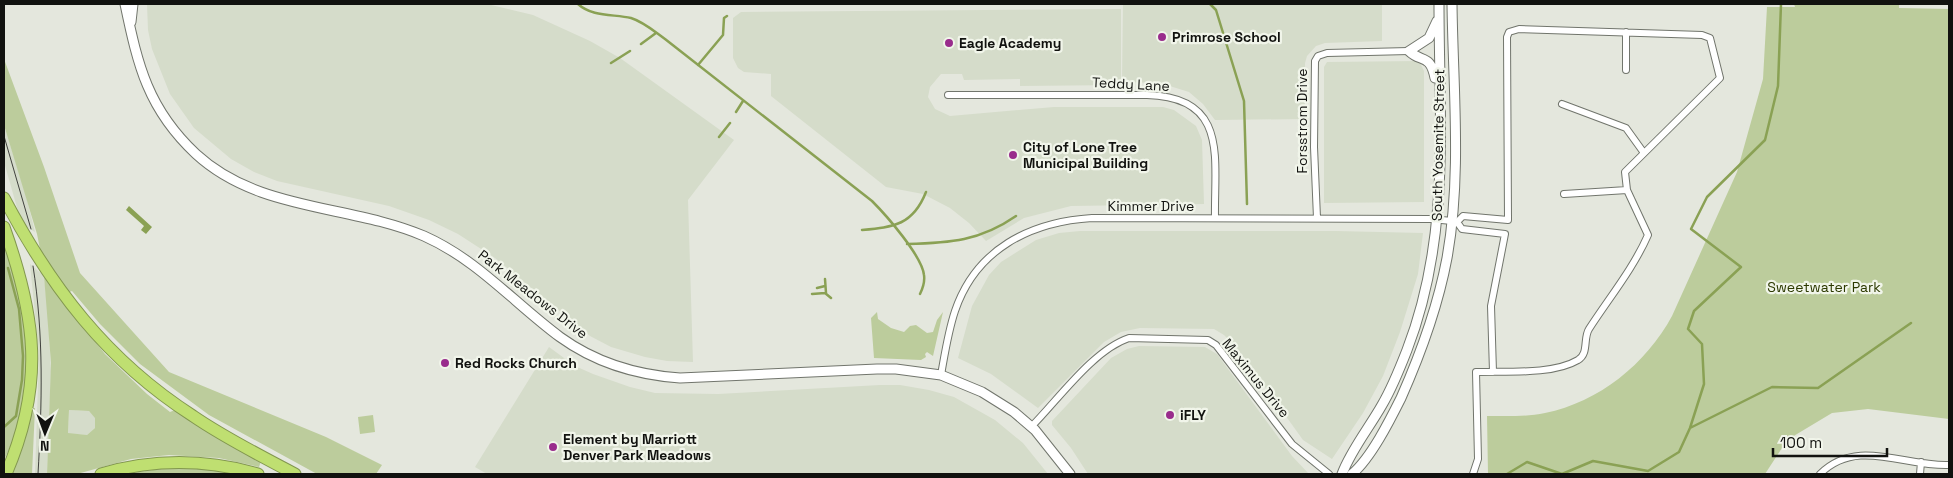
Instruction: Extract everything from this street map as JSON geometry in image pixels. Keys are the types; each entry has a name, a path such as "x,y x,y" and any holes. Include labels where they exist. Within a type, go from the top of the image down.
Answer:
{"highway":[{"path":"4,198 30,247 56,287 80,317 120,359 145,381 191,415 295,474"},
{"path":"4,227 25,294 32,339 29,399 16,450 6,474"},
{"path":"101,474 150,464 185,462 218,465 258,474"}],"main road":[{"name":"Park Meadows Drive","path":"125,4 139,68 159,110 181,139 211,166 259,193 374,219 425,237 465,258 560,337 601,360 629,371 653,376 680,378 877,369 896,369 941,375 991,397 1031,427 1069,474"},
{"name":"Park Meadows Drive","path":"130,29 133,4"},
{"name":"South Yosemite Street","path":"1342,474 1383,403 1407,349 1426,288 1438,220 1441,181 1439,4"},
{"name":"South Yosemite Street","path":"1352,474 1377,441 1395,409 1416,364 1440,291 1452,221 1454,160 1452,4"},
{"path":"1439,16 1429,38 1409,51 1413,55 1425,58 1433,68 1440,97"}],"street":[{"path":"1473,474 1478,460 1476,372 1493,372 1556,368 1578,360 1584,355 1587,332 1640,253 1648,235 1627,190 1625,172 1720,78 1710,38 1702,34 1519,29 1510,32 1507,36 1508,220 1463,216 1457,222 1462,229 1505,234 1491,306 1493,372"},
{"path":"1626,32 1626,70"},
{"name":"Forsstrom Drive","path":"1317,218 1314,137 1315,61 1318,56 1327,52 1409,51"},
{"name":"Teddy Lane","path":"948,95 1154,95 1182,100 1199,112 1211,130 1215,143 1216,218"},
{"path":"1562,104 1626,128 1644,154"},
{"path":"1564,194 1627,190"},
{"name":"Kimmer Drive","path":"941,375 947,341 957,306 972,278 986,261 1015,237 1051,223 1069,220 1216,218 1452,221"},
{"name":"Maximus Drive","path":"1031,427 1102,355 1118,342 1129,338 1208,340 1216,345 1292,444 1329,474"},
{"path":"1820,474 1833,463 1847,456 1862,454 1949,465"},
{"path":"1920,474 1921,462"}],"shaded area":[{"path":"147,4 487,4 533,15 590,41 620,58 734,140 688,200 693,362 667,361 645,357 611,347 590,336 495,258 458,234 429,220 389,206 277,181 254,172 231,159 194,128 170,94 152,49 148,30"},
{"path":"1123,4 1382,4 1382,41 1325,43 1316,46 1307,56 1305,63 1305,119 1215,120 1203,104 1189,92 1160,83 1122,82"},
{"path":"1121,9 1121,85 1020,86 1020,79 964,80 962,74 941,74 930,87 928,97 935,109 950,116 1054,107 1163,107 1174,110 1196,126 1202,140 1204,204 1071,206 1024,218 986,241 969,223 950,208 923,194 886,187 771,96 771,74 744,72 738,68 733,58 733,18 741,12"},
{"path":"1419,61 1424,71 1424,202 1324,203 1324,67 1327,62"},
{"path":"4,125 25,192 35,232 23,225 20,218 4,162"},
{"path":"129,206 152,227 146,234 141,230 144,226 126,210"},
{"path":"1080,231 1423,233 1418,274 1400,332 1383,376 1363,413 1332,459 1303,440 1237,348 1224,335 1214,329 1140,328 1121,332 1104,342 1038,408 991,374 958,358 972,306 989,275 1001,262 1036,240 1059,233"},
{"path":"30,264 44,276 48,314 51,371 47,474 35,474 39,354"},
{"path":"1139,346 1205,347 1217,354 1292,456 1309,474 1088,474 1071,448 1052,425 1052,421 1111,358 1127,349"},
{"path":"549,347 575,366 593,374 630,387 655,393 718,394 880,385 900,385 929,390 954,397 995,420 1023,443 1048,474 487,474 475,467"},
{"path":"69,410 89,411 96,418 95,428 87,435 68,434"}],"green space":[{"name":"Sweetwater Park","path":"1794,4 1899,4 1899,8 1949,9 1949,419 1868,409 1832,413 1792,437 1782,448 1765,474 1488,474 1487,416 1545,413 1565,408 1584,400 1602,390 1635,365 1661,333 1672,316 1737,172 1763,79 1767,7 1795,7"},
{"path":"4,59 44,167 80,273 169,372 326,437 382,465 376,474 317,474 209,415 140,364 100,324 72,291 67,293 41,254 37,234 4,125"},
{"path":"4,238 16,277 24,315 27,374 23,408 12,447 10,447 4,460"},
{"path":"44,276 105,354 147,394 170,412 175,410 261,461 259,467 219,458 169,455 131,459 77,474 47,474 51,363","holes":["69,410 89,411 95,418 95,428 87,435 68,433"]},
{"path":"877,312 878,319 891,328 904,332 910,326 916,325 927,333 933,332 937,320 943,312 933,356 927,352 925,354 926,357 921,360 874,358 871,318"},
{"path":"32,408 35,408 32,474 12,474 25,440"},
{"path":"373,415 375,432 360,434 358,417"},
{"path":"161,469 205,469 236,474 123,474"}],"waterway":[{"path":"578,4 596,13 631,18 649,27 872,201 917,257 922,267 924,278 924,285 920,294"},
{"path":"1210,4 1216,10 1244,101 1247,204"},
{"path":"1507,474 1527,462 1562,474 1593,461 1648,471 1679,452 1690,428 1704,384 1702,344 1688,329 1694,311 1741,267 1691,229 1707,197 1765,140 1778,86 1781,4"},
{"path":"698,65 723,35 724,18 727,16"},
{"path":"641,44 656,33"},
{"path":"611,63 630,51"},
{"path":"736,112 743,101"},
{"path":"719,137 730,123"},
{"path":"862,230 893,225 908,218 921,203 926,192"},
{"path":"907,244 937,243 977,236 1016,216"},
{"path":"4,427 16,416 22,380 23,356 19,309 8,268"},
{"path":"825,279 826,293"},
{"path":"817,288 825,286"},
{"path":"812,294 825,293 831,298"},
{"path":"1690,428 1772,387 1818,388 1911,323"}],"tram line":[{"path":"4,136 31,229"},
{"path":"33,266 37,292 41,370 38,474"}],"place":[{"name":"Primrose School","path":"1162,37"},
{"name":"Eagle Academy","path":"949,43"},
{"name":"City of Lone Tree Municipal Building","path":"1013,155"},
{"name":"Red Rocks Church","path":"445,363"},
{"name":"iFLY","path":"1170,415"},
{"name":"Element by Marriott Denver Park Meadows","path":"553,447"}]}
